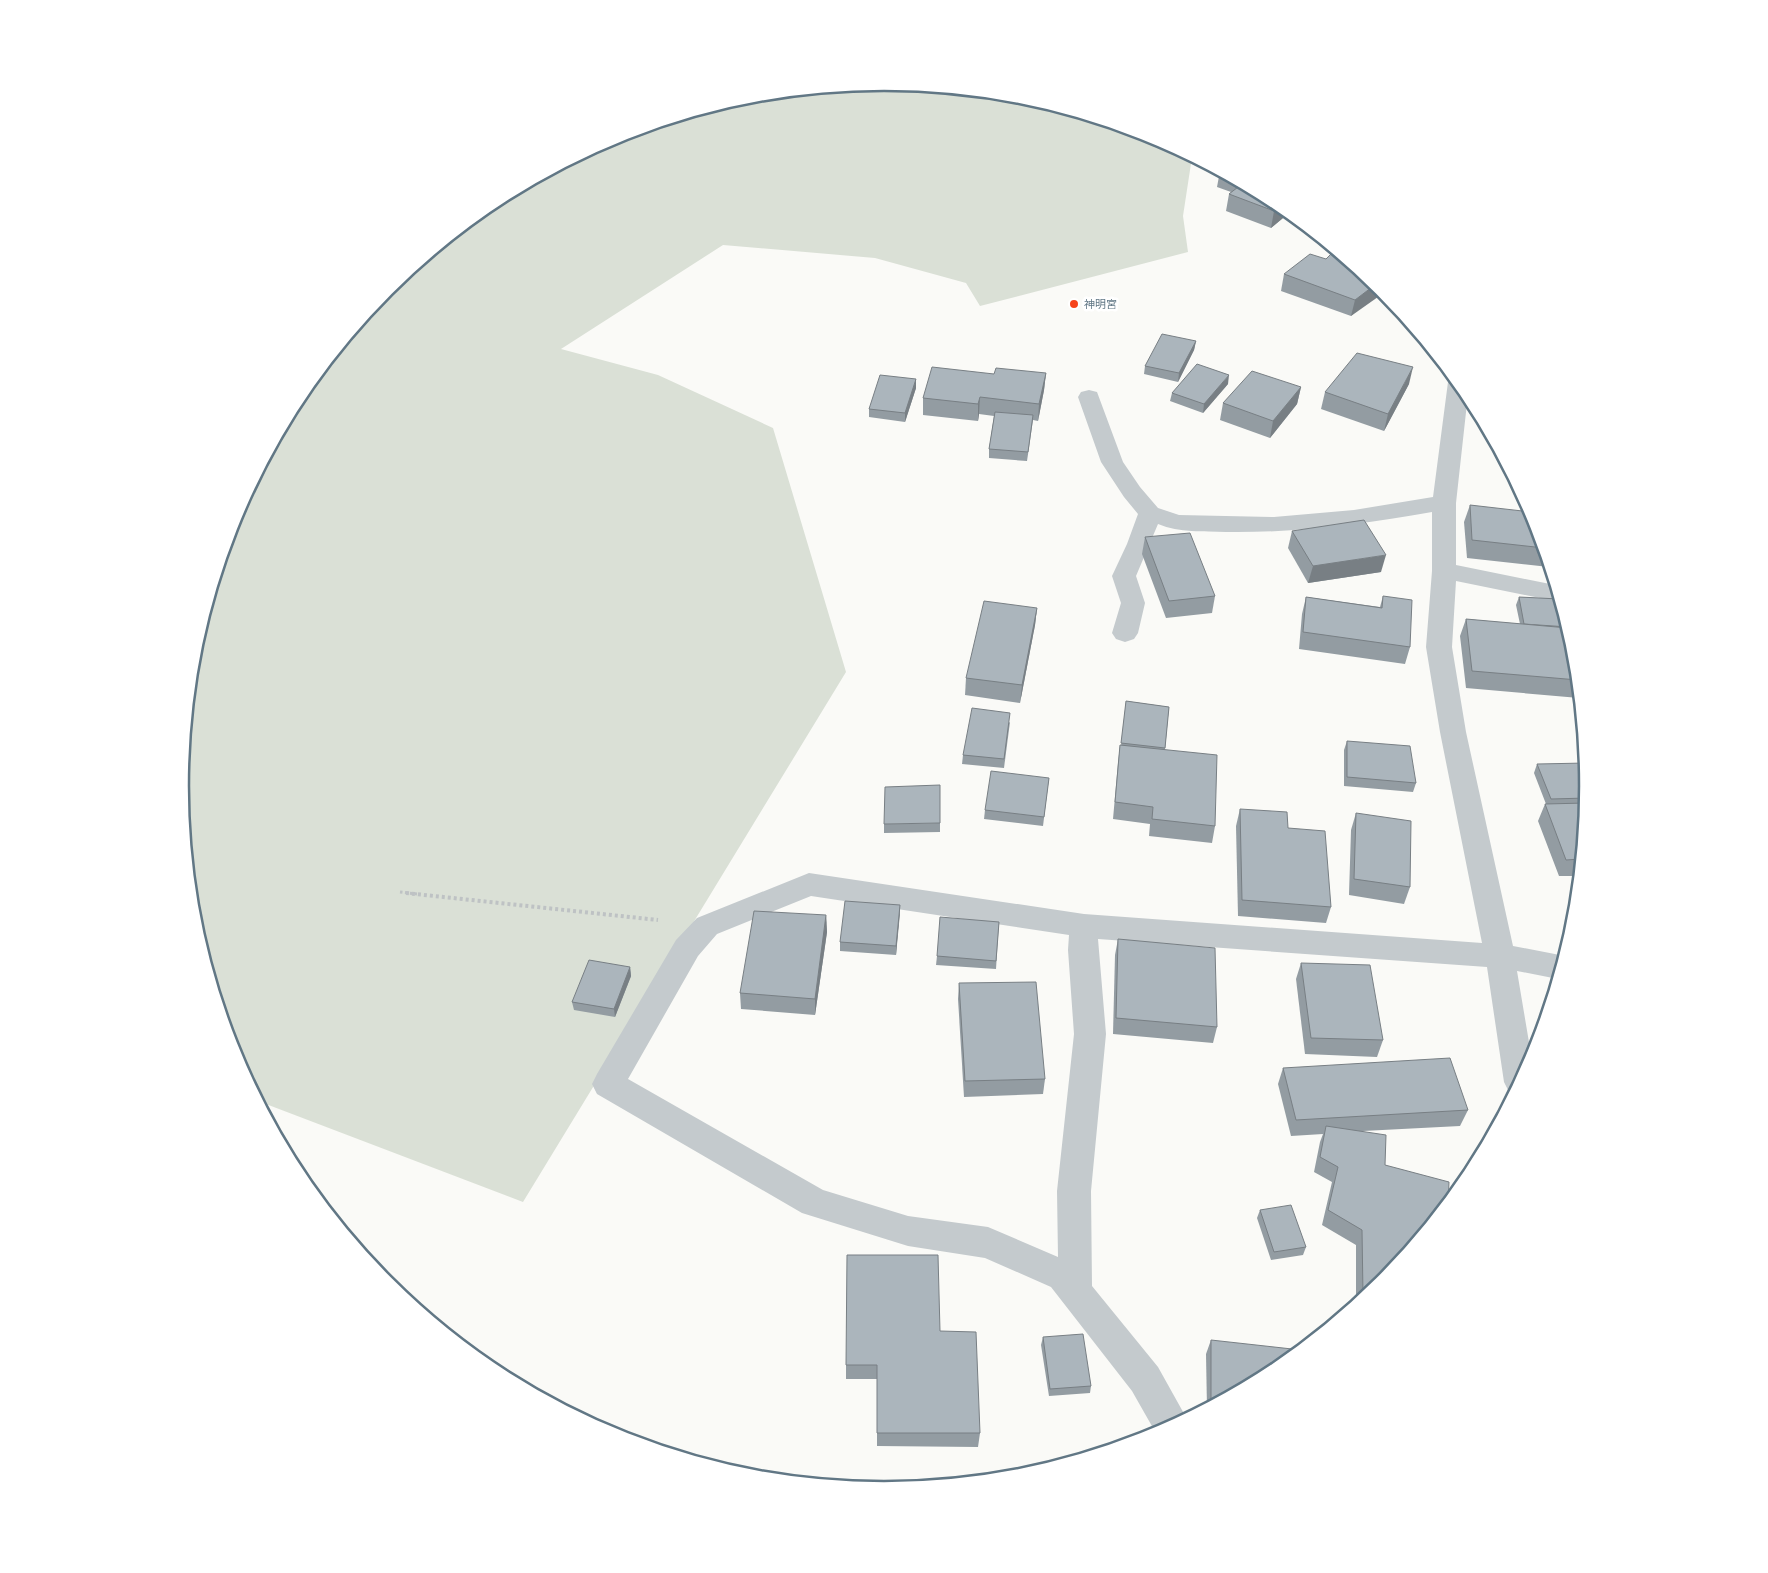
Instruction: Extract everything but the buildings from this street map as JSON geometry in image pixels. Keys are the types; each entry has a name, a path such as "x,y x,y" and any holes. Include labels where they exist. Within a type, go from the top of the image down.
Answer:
{"street":[{"path":"1458,394 1444,503 1444,571 1439,647 1453,732 1500,956 1518,1071"},
{"path":"1089,397 1112,462 1132,492 1150,513 1177,523 1274,525 1354,518 1444,503"},
{"path":"1125,633 1133,603 1124,576 1139,544 1150,513"},
{"path":"1444,571 1551,593"},
{"path":"1168,1421 1145,1379 1063,1276 988,1243 908,1231 814,1202 608,1084 687,948 706,926 809,884 1084,926 1500,956 1556,966"},
{"path":"1076,1293 1074,1191 1090,1034 1083,950 1084,926"}],"path":[{"path":"400,892 706,926"}],"shaded area":[{"path":"884,91 975,97 1064,115 1107,128 1150,144 1191,163 1183,216 1188,252 980,306 966,283 875,258 723,245 561,349 658,375 773,428 846,672 523,1202 265,1104 242,1053 212,966 202,922 190,832 190,741 202,651 212,607 242,520 260,479 306,400 332,363 392,295 461,235 498,208 536,184 618,144 704,115 793,97 839,93"}],"place":[{"name":"神明宮","path":"1074,304"}]}
